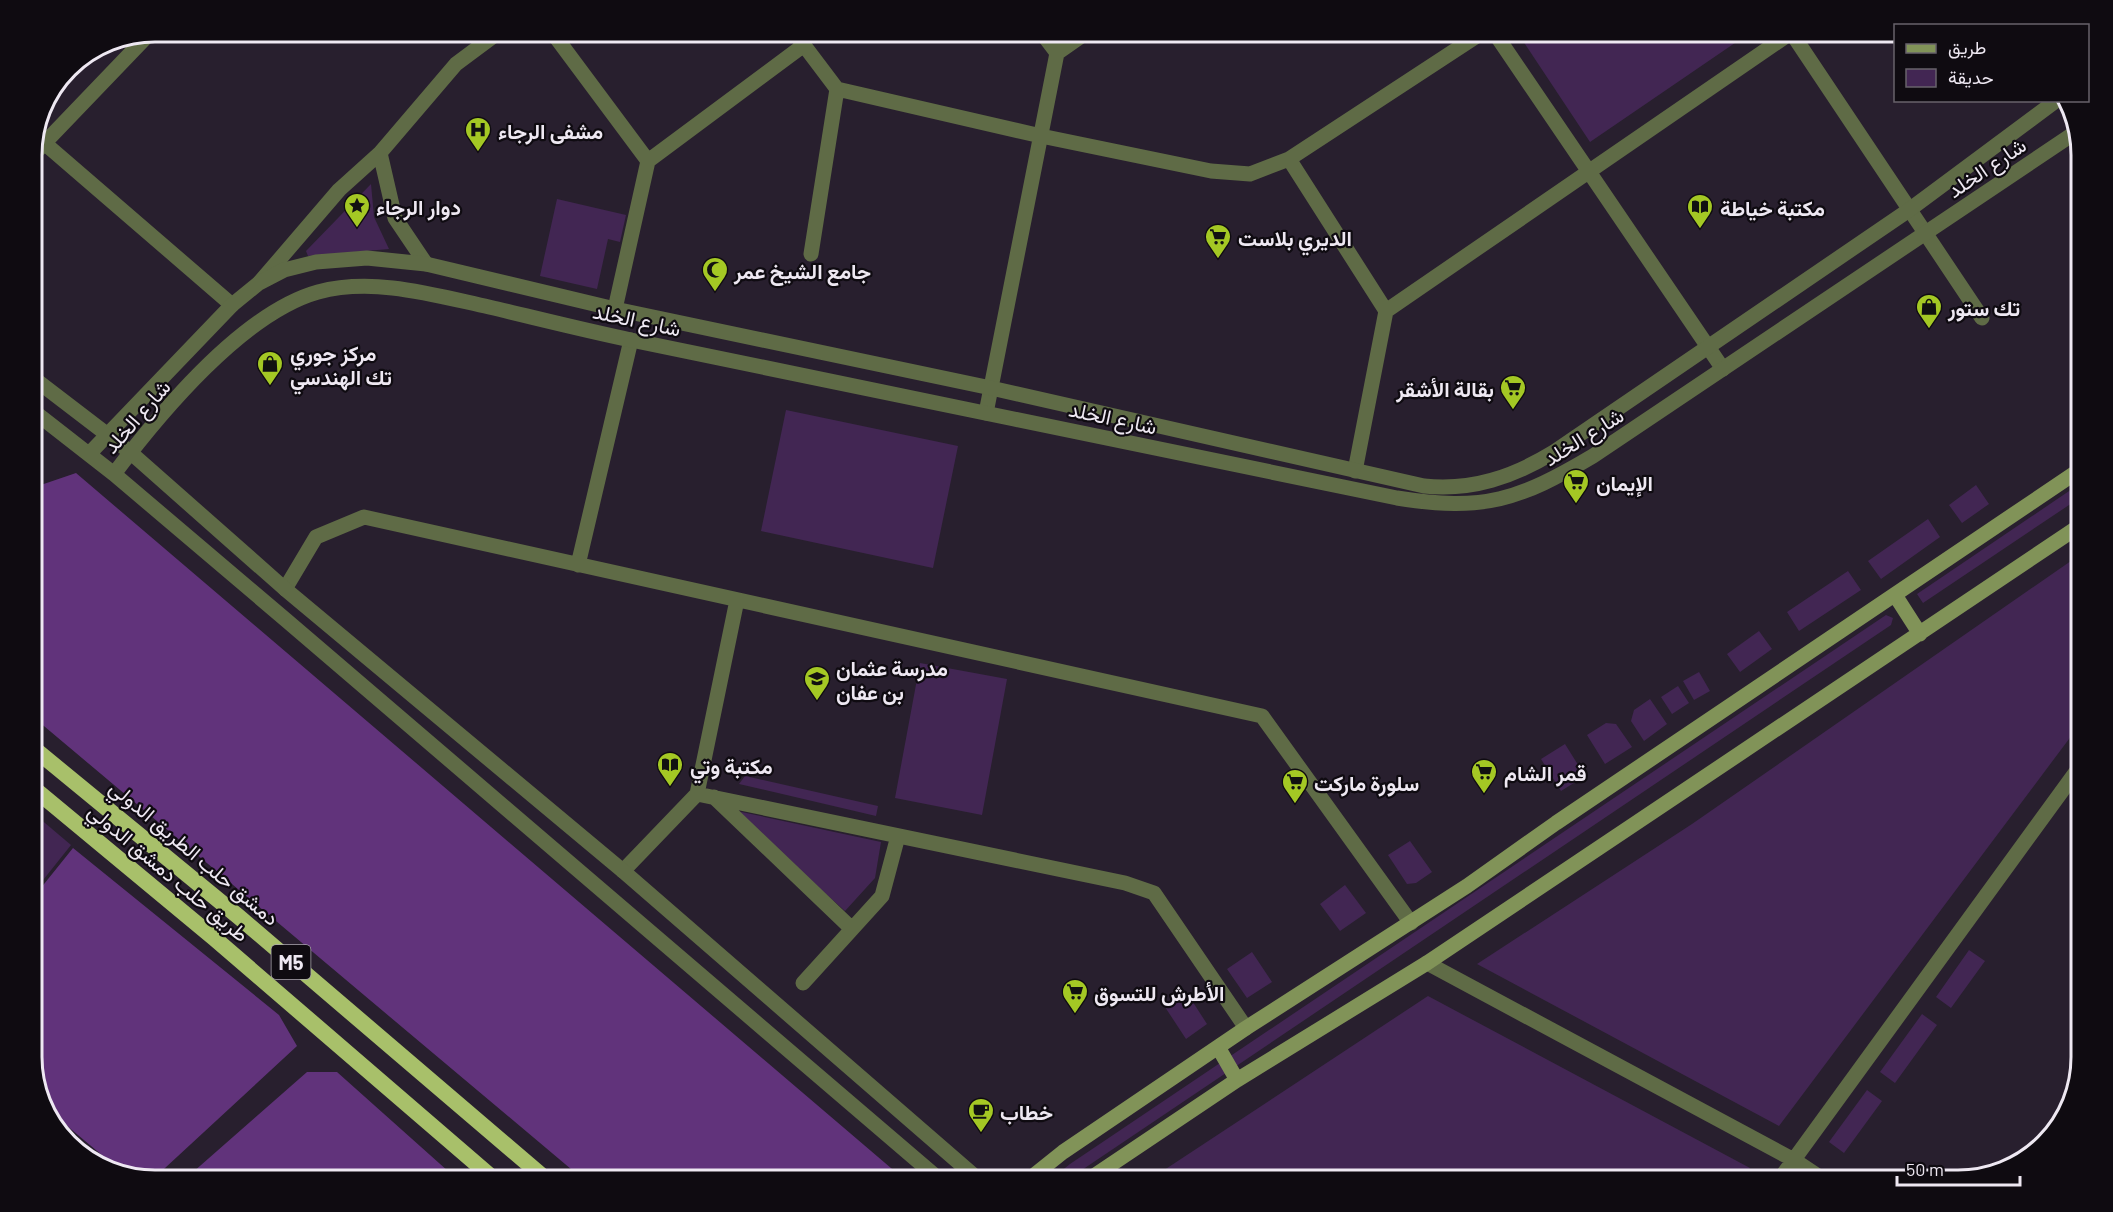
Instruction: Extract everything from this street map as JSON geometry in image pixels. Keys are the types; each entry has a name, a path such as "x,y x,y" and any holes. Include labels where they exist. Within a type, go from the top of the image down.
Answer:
{"highway":[{"name":"دمشق حلب الطريق الدولي","path":"42,755 239,917 535,1170"},
{"name":"طريق حلب دمشق الدولي","path":"42,795 214,938 483,1170"}],"main road":[{"path":"1040,1170 1063,1152 1246,1028 1411,923 2071,476"},
{"path":"1103,1170 1237,1080 1427,963 2071,532"},
{"path":"1895,595 1920,634"},
{"path":"1218,1047 1237,1080"}],"street":[{"path":"89,454 106,433 232,305 259,283 339,190 380,153 456,64 486,42"},
{"path":"560,42 648,160"},
{"path":"802,42 837,88 1041,136 1211,171 1250,174 1289,159 1468,42"},
{"path":"1049,42 1057,53"},
{"path":"987,413 1057,53 1073,42"},
{"path":"1501,42 1724,369"},
{"path":"1386,311 1591,173 1778,42"},
{"path":"1799,42 1982,318"},
{"path":"44,135 140,43"},
{"path":"615,309 648,160 804,45"},
{"path":"811,254 837,88"},
{"path":"259,283 284,270 316,262 367,258 426,264 615,309 991,388 1355,471 1444,488 1497,480 1526,469 1554,452 1909,210 2018,132 2055,102"},
{"name":"شارع الخلد","path":"114,474 130,452 224,350 270,315 293,302 319,292 360,286 394,288 443,297 631,340 1397,498 1428,503 1497,502 1529,492 1562,475 2069,136"},
{"path":"43,141 232,305"},
{"path":"380,153 395,218 426,264"},
{"path":"1289,159 1386,311 1355,471"},
{"path":"443,297 450,270"},
{"path":"578,564 631,340"},
{"path":"42,385 130,452 285,590 623,871 967,1170"},
{"path":"42,418 114,474 928,1170"},
{"path":"285,590 316,537 364,517 1262,716 1411,923"},
{"path":"623,871 697,794 737,600"},
{"path":"1786,1170 2071,779"},
{"path":"697,794 1125,883 1154,893 1246,1028"},
{"path":"714,797 852,929"},
{"path":"803,983 882,896 898,836"},
{"path":"1427,963 1809,1170"}],"green space":[{"path":"1524,42 1736,42 1590,142"},
{"path":"371,184 374,217 389,249 308,256 306,251"},
{"path":"557,199 626,215 620,242 608,239 597,289 540,276"},
{"path":"786,410 958,446 933,568 761,531"},
{"path":"1976,485 1989,504 1962,523 1949,505"},
{"path":"2071,490 2071,504 1923,603 1917,594"},
{"path":"1928,519 1940,537 1881,579 1868,561"},
{"path":"2071,561 2071,736 1779,1126 1477,964 1692,824"},
{"path":"1848,571 1861,590 1799,631 1787,612"},
{"path":"1886,615 1893,618 1891,625 1082,1170 1062,1170"},
{"path":"1759,631 1772,649 1740,672 1727,654"},
{"path":"920,663 1007,679 982,815 895,798"},
{"path":"1699,672 1710,691 1694,700 1683,681"},
{"path":"1678,686 1689,703 1672,714 1661,697"},
{"path":"1650,699 1667,724 1644,741 1631,721 1634,710"},
{"path":"1606,723 1616,724 1632,747 1605,764 1587,735"},
{"path":"1565,744 1585,776 1561,791 1541,759"},
{"path":"745,776 878,806 876,816 739,784"},
{"path":"732,810 881,842 875,878 845,911"},
{"path":"42,820 71,845 42,881"},
{"path":"1410,841 1432,872 1416,883 1407,884 1388,855"},
{"path":"1345,885 1366,913 1340,931 1320,904"},
{"path":"1969,950 1985,961 1951,1008 1936,997"},
{"path":"1252,952 1272,982 1247,998 1227,969"},
{"path":"1187,993 1207,1024 1186,1039 1165,1007"},
{"path":"1428,996 1750,1168 1748,1170 1164,1170"},
{"path":"1922,1014 1937,1025 1895,1083 1880,1072"},
{"path":"1867,1090 1882,1101 1844,1153 1829,1142"}],"shaded area":[{"path":"76,473 893,1170 572,1170 42,724 42,485"},
{"path":"73,848 279,1015 297,1046 163,1170 140,1169 106,1158 63,1122 48,1093 42,1065 42,887"},
{"path":"307,1072 337,1072 447,1170 195,1170"}],"place":[{"name":"مشفى الرجاء","path":"478,153"},
{"name":"دوار الرجاء","path":"357,229"},
{"name":"مكتبة خياطة","path":"1700,230"},
{"name":"الديري بلاست","path":"1218,260"},
{"name":"جامع الشيخ عمر","path":"715,293"},
{"name":"تك ستور","path":"1929,330"},
{"name":"مركز جوري تك الهندسي","path":"270,387"},
{"name":"بقالة الأشقر","path":"1513,411"},
{"name":"الإيمان","path":"1576,505"},
{"name":"مدرسة عثمان بن عفان","path":"817,702"},
{"name":"مكتبة وتي","path":"670,788"},
{"name":"قمر الشام","path":"1484,795"},
{"name":"سلورة ماركت","path":"1295,805"},
{"name":"الأطرش للتسوق","path":"1075,1015"},
{"name":"خطاب","path":"981,1134"}]}
